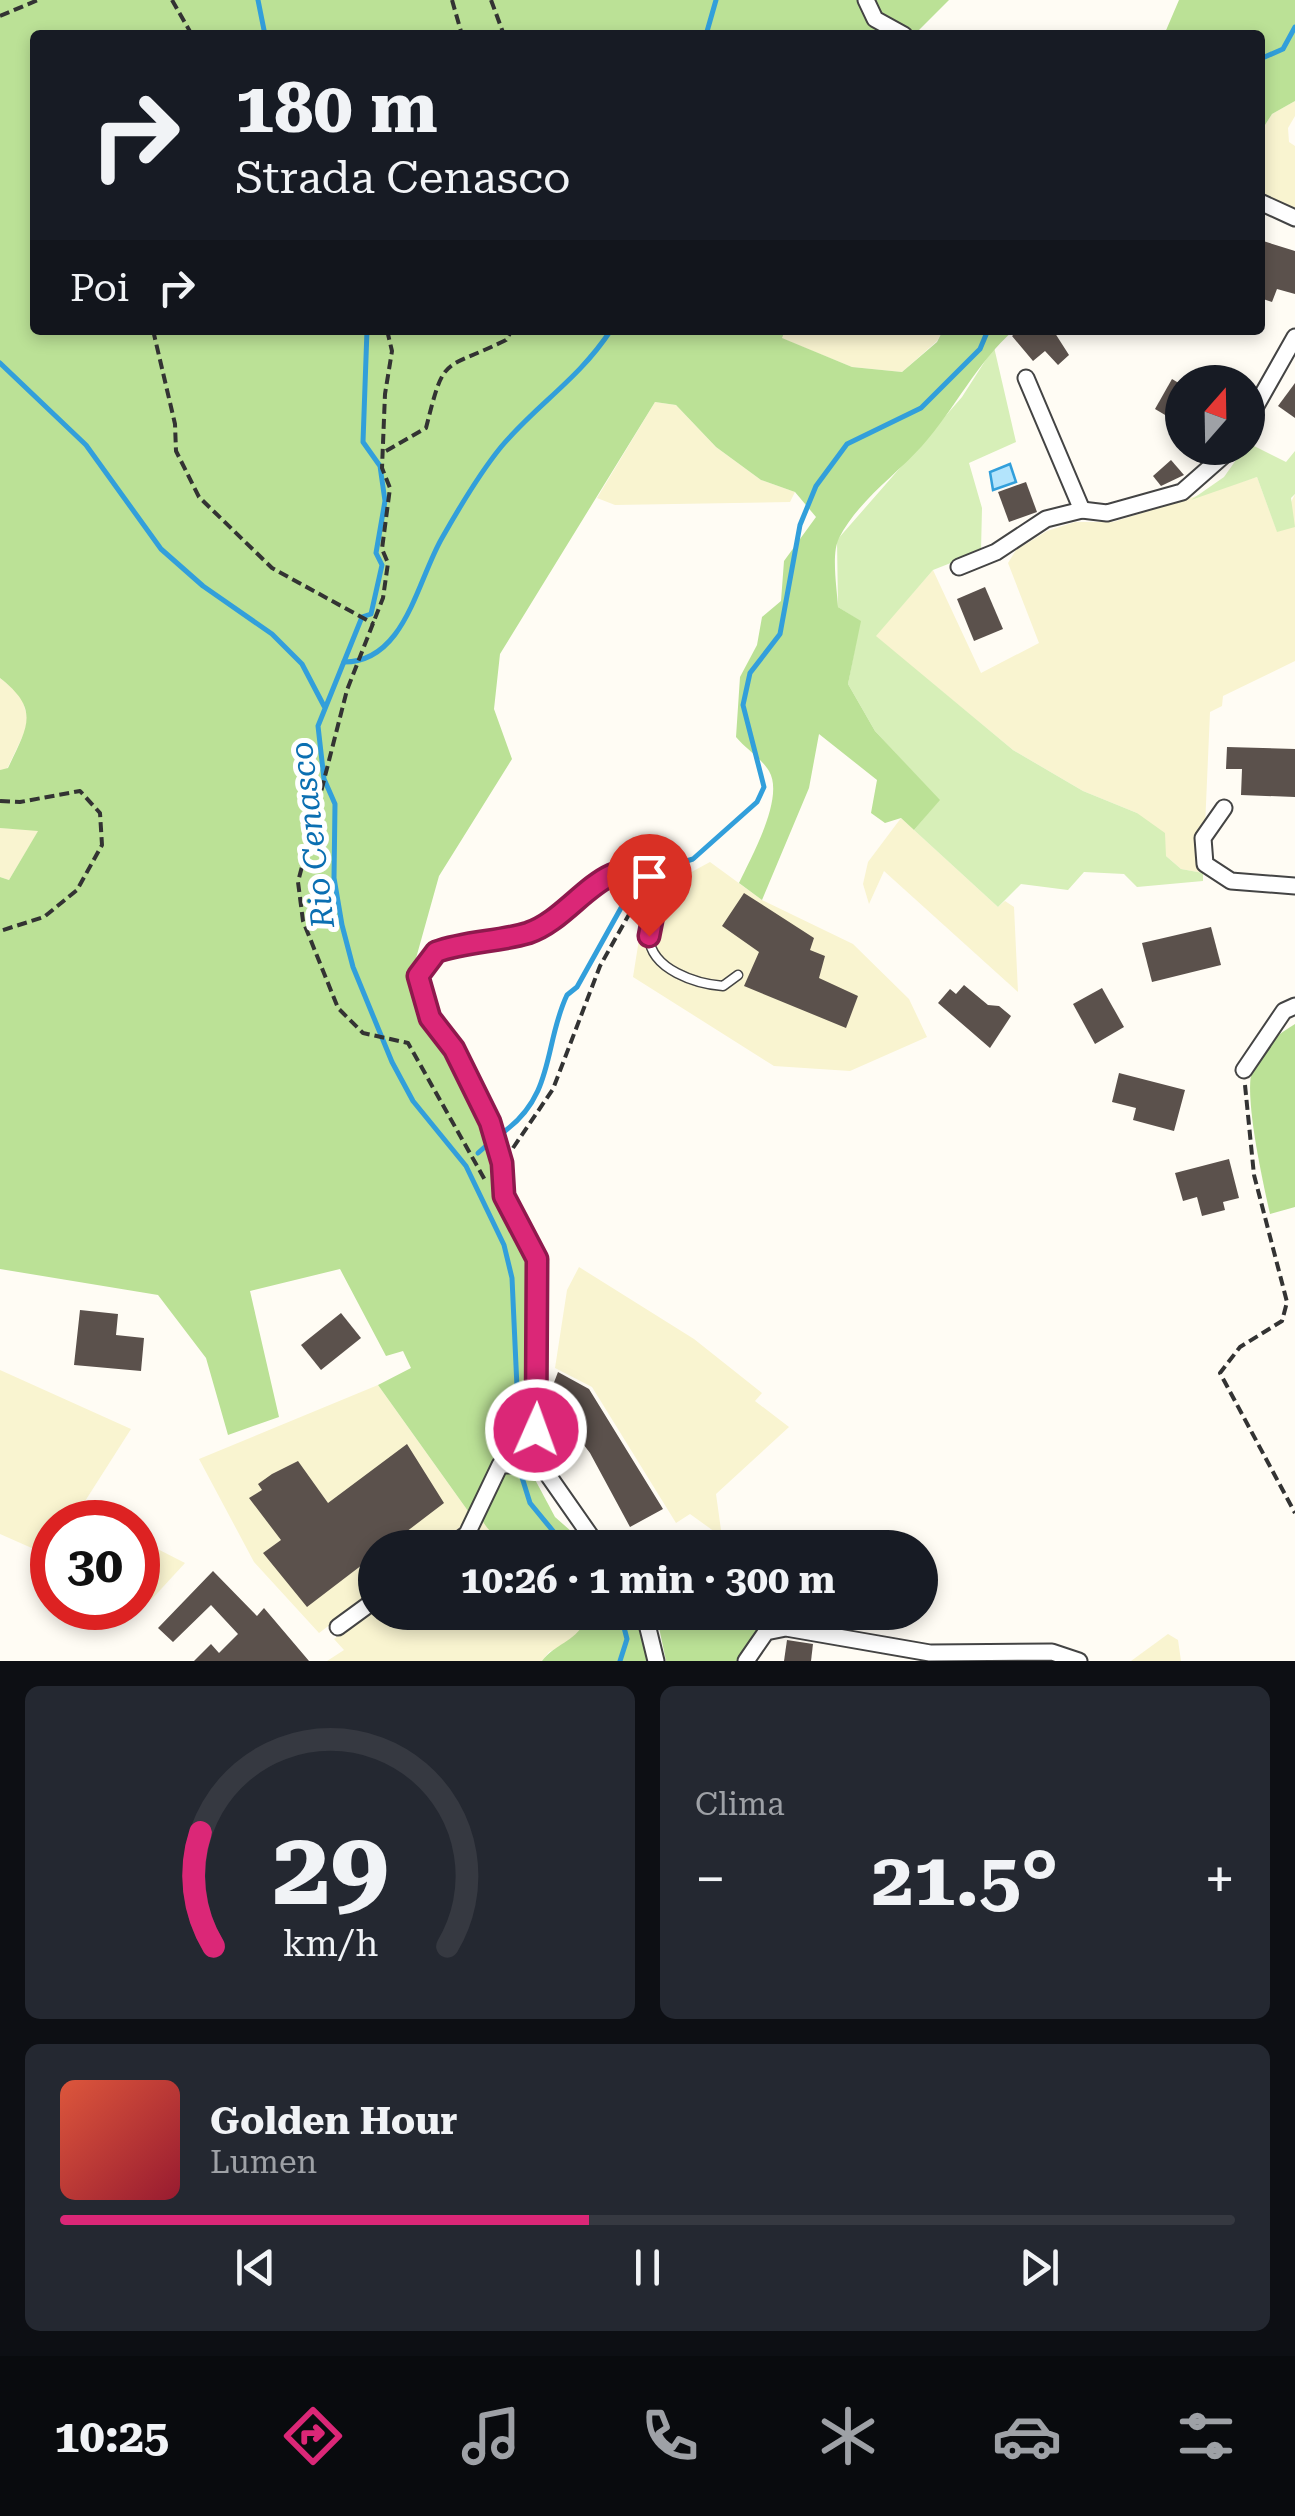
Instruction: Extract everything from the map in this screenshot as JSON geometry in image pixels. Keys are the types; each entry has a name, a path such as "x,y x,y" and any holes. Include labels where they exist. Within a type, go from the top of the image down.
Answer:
{"street":[{"path":"866,0 875,20 894,30"},
{"path":"1265,204 1295,218"},
{"path":"1265,390 1295,337"},
{"path":"1026,378 1046,435 1082,510"},
{"path":"960,567 996,552 1046,519 1082,510 1107,512 1182,492 1213,465"},
{"path":"1224,808 1203,838 1205,864 1231,880 1295,886"},
{"path":"587,1530 541,1465 536,1430 537,1259 504,1196 502,1163 482,1104 419,990 418,976 426,961 454,945 527,933 543,926 621,868 638,868 654,876 657,887"},
{"path":"1244,1070 1284,1011 1295,1006"},
{"path":"470,1530 500,1465 541,1465"},
{"path":"338,1626 358,1612"},
{"path":"746,1661 766,1632 786,1628 930,1653 1052,1652 1079,1661"},
{"path":"648,1630 656,1661"}],"lane":[{"path":"657,887 649,936 661,962 700,984 723,986 738,975"}],"path":[{"path":"0,16 38,0"},
{"path":"172,0 189,30"},
{"path":"452,0 461,30"},
{"path":"491,0 502,30"},
{"path":"155,335 175,424 176,452 199,497 272,568 374,624"},
{"path":"388,335 392,351 385,394 386,451 382,468 390,488 382,549 388,563 374,624 347,690 333,754 306,838 298,882 303,920 338,1008 363,1033 408,1044 472,1150 489,1189"},
{"path":"386,451 426,428 435,384 455,359 506,340 509,335"},
{"path":"0,801 80,792 100,813 102,845 77,890 44,917 0,931"},
{"path":"502,1163 552,1089 600,966 644,887 657,887"},
{"path":"1244,1070 1254,1175 1287,1302 1282,1321 1240,1348 1220,1373 1295,1513"}],"shaded area":[{"path":"1295,101 1295,116 1288,128 1289,142 1295,146 1295,214 1265,199 1265,125 1272,114"},
{"path":"940,335 902,372 852,367 781,338"},
{"path":"655,402 676,405 716,447 761,480 795,492 790,502 615,505 597,498"},
{"path":"1257,477 1277,531 1295,494 1295,661 1223,696 1222,706 1210,712 1203,873 1181,869 1166,856 1137,813 1083,791 1013,750 875,636 933,570 981,673 1039,643 1008,563 1016,550 1047,531 1075,522 1113,522"},
{"path":"0,678 21,695 29,723 7,769 0,770"},
{"path":"901,818 998,907 1005,901 1014,907 1018,992 884,871 869,904 863,884 868,862"},
{"path":"0,828 39,830 9,880 0,877"},
{"path":"710,862 762,900 853,944 909,999 927,1037 850,1071 774,1066 633,977 644,908 658,890"},
{"path":"579,1267 694,1339 762,1393 755,1401 789,1427 716,1494 721,1530 712,1530 690,1514 676,1523 592,1387 555,1368 567,1290"},
{"path":"0,1370 131,1429 86,1500 30,1500 30,1547 0,1534"},
{"path":"378,1385 473,1518 456,1530 358,1530 358,1604 319,1633 254,1562 199,1459"},
{"path":"481,1518 492,1530 473,1530"},
{"path":"160,1550 185,1563 160,1590"},
{"path":"358,1622 358,1630 581,1630 575,1640 549,1652 542,1661 327,1661 344,1650 334,1639"},
{"path":"1168,1634 1178,1640 1181,1661 1131,1661"}],"green space":[{"path":"0,0 949,0 919,30 906,30 887,18 876,30 30,30 30,335 783,335 782,338 852,367 902,372 940,335 1009,335 922,446 856,512 837,545 838,607 861,621 848,684 875,731 940,800 914,830 901,818 885,823 871,813 877,780 819,734 809,788 762,900 739,883 773,796 769,771 736,737 740,677 757,645 762,617 781,601 784,561 816,517 795,492 761,480 716,447 676,405 655,402 500,654 494,709 512,759 439,876 413,969 414,992 426,1021 449,1050 489,1134 502,1210 529,1267 526,1455 497,1462 473,1518 378,1385 411,1368 403,1351 386,1356 340,1269 250,1291 279,1417 228,1435 206,1358 158,1295 0,1269 0,877 9,880 38,831 0,828 0,770 8,768 27,720 21,700 0,678"},
{"path":"1179,0 1295,0 1295,101 1272,114 1265,125 1265,30 1166,30"},
{"path":"994,347 1016,442 969,463 982,508 981,551 933,570 876,636 1013,750 1083,791 1137,813 1165,833 1166,856 1181,869 1203,873 1203,881 1137,887 1124,874 1084,872 1068,890 1021,884 998,907 914,830 939,800 875,731 848,684 860,621 838,607 837,540 962,397"},
{"path":"1295,451 1295,494 1291,498 1295,527 1277,532 1257,477 1191,500 1224,477 1232,465 1265,465 1265,452 1286,462"},
{"path":"1295,1024 1295,1207 1270,1214 1255,1141 1250,1083 1252,1070 1264,1049"},
{"path":"503,1470 531,1472 555,1517 570,1530 489,1530 481,1518"},
{"path":"580,1630 642,1630 649,1661 542,1661"},
{"path":"660,1630 769,1630 742,1661 666,1661"}],"water":[{"path":"1010,464 1016,482 993,490 990,472"}],"building":[{"path":"1265,242 1295,251 1295,294 1277,289 1272,302 1265,300"},
{"path":"1056,335 1069,355 1058,365 1045,351 1033,361 1012,336"},
{"path":"1295,383 1295,418 1278,406"},
{"path":"1165,391 1165,415 1155,409"},
{"path":"1165,465 1175,465 1184,475 1161,486 1153,476"},
{"path":"1026,482 1037,512 1009,522 998,492"},
{"path":"985,587 1003,629 974,641 957,599"},
{"path":"1227,747 1295,749 1295,797 1241,795 1242,769 1226,769"},
{"path":"744,893 814,938 810,950 825,956 819,978 858,996 846,1028 744,986 759,952 722,926"},
{"path":"1211,927 1221,965 1152,982 1142,943"},
{"path":"964,985 988,1005 999,1006 1011,1016 990,1048 938,1003 950,989 956,994"},
{"path":"1102,988 1124,1027 1095,1044 1073,1004"},
{"path":"1119,1073 1185,1090 1174,1131 1133,1120 1136,1108 1112,1102"},
{"path":"1229,1159 1239,1198 1223,1202 1225,1210 1202,1216 1197,1197 1183,1201 1175,1173"},
{"path":"80,1310 118,1314 116,1335 144,1338 141,1371 74,1365"},
{"path":"341,1313 361,1338 321,1370 301,1345"},
{"path":"558,1372 589,1389 663,1509 630,1527 590,1453 548,1398"},
{"path":"407,1444 444,1503 409,1530 358,1530 358,1568 307,1607 263,1553 281,1540 249,1498 262,1490 258,1484 298,1461 328,1503"},
{"path":"213,1571 257,1616 264,1608 309,1661 194,1661 211,1644 219,1653 238,1634 211,1605 173,1642 160,1626"},
{"path":"787,1640 813,1644 811,1661 784,1661"}],"waterway":[{"path":"258,0 264,30"},
{"path":"707,30 716,0"},
{"path":"1265,57 1283,49 1295,27"},
{"name":"Rio Cenasco","path":"367,335 363,442 380,466 385,501 376,553 382,565 371,614 362,617 318,726 324,779 335,804 334,878 353,967 392,1062 413,1101 466,1166 504,1245 512,1278 520,1453"},
{"path":"344,662 365,658 382,649 395,634 442,538 485,468 607,335"},
{"path":"661,869 693,859 757,802 764,787 743,705 750,673 780,634 800,525 816,486 847,444 921,408 980,349 986,335"},
{"name":"Rio Cenasco","path":"0,363 86,445 161,549 203,586 272,634 302,664 324,706"},
{"path":"505,1131 521,1117 541,1084 567,995 577,987 631,890 646,878"},
{"path":"478,1153 487,1145"},
{"name":"Rio Cenasco","path":"520,1471 530,1503 552,1530"},
{"name":"Rio Cenasco","path":"620,1661 627,1639 625,1630"}],"route":[{"path":"536,1430 537,1259 504,1196 502,1163 490,1122 454,1049 430,1018 418,976 436,952 454,945 527,933 543,926 621,868 638,868 654,876 658,890 649,936"}]}
